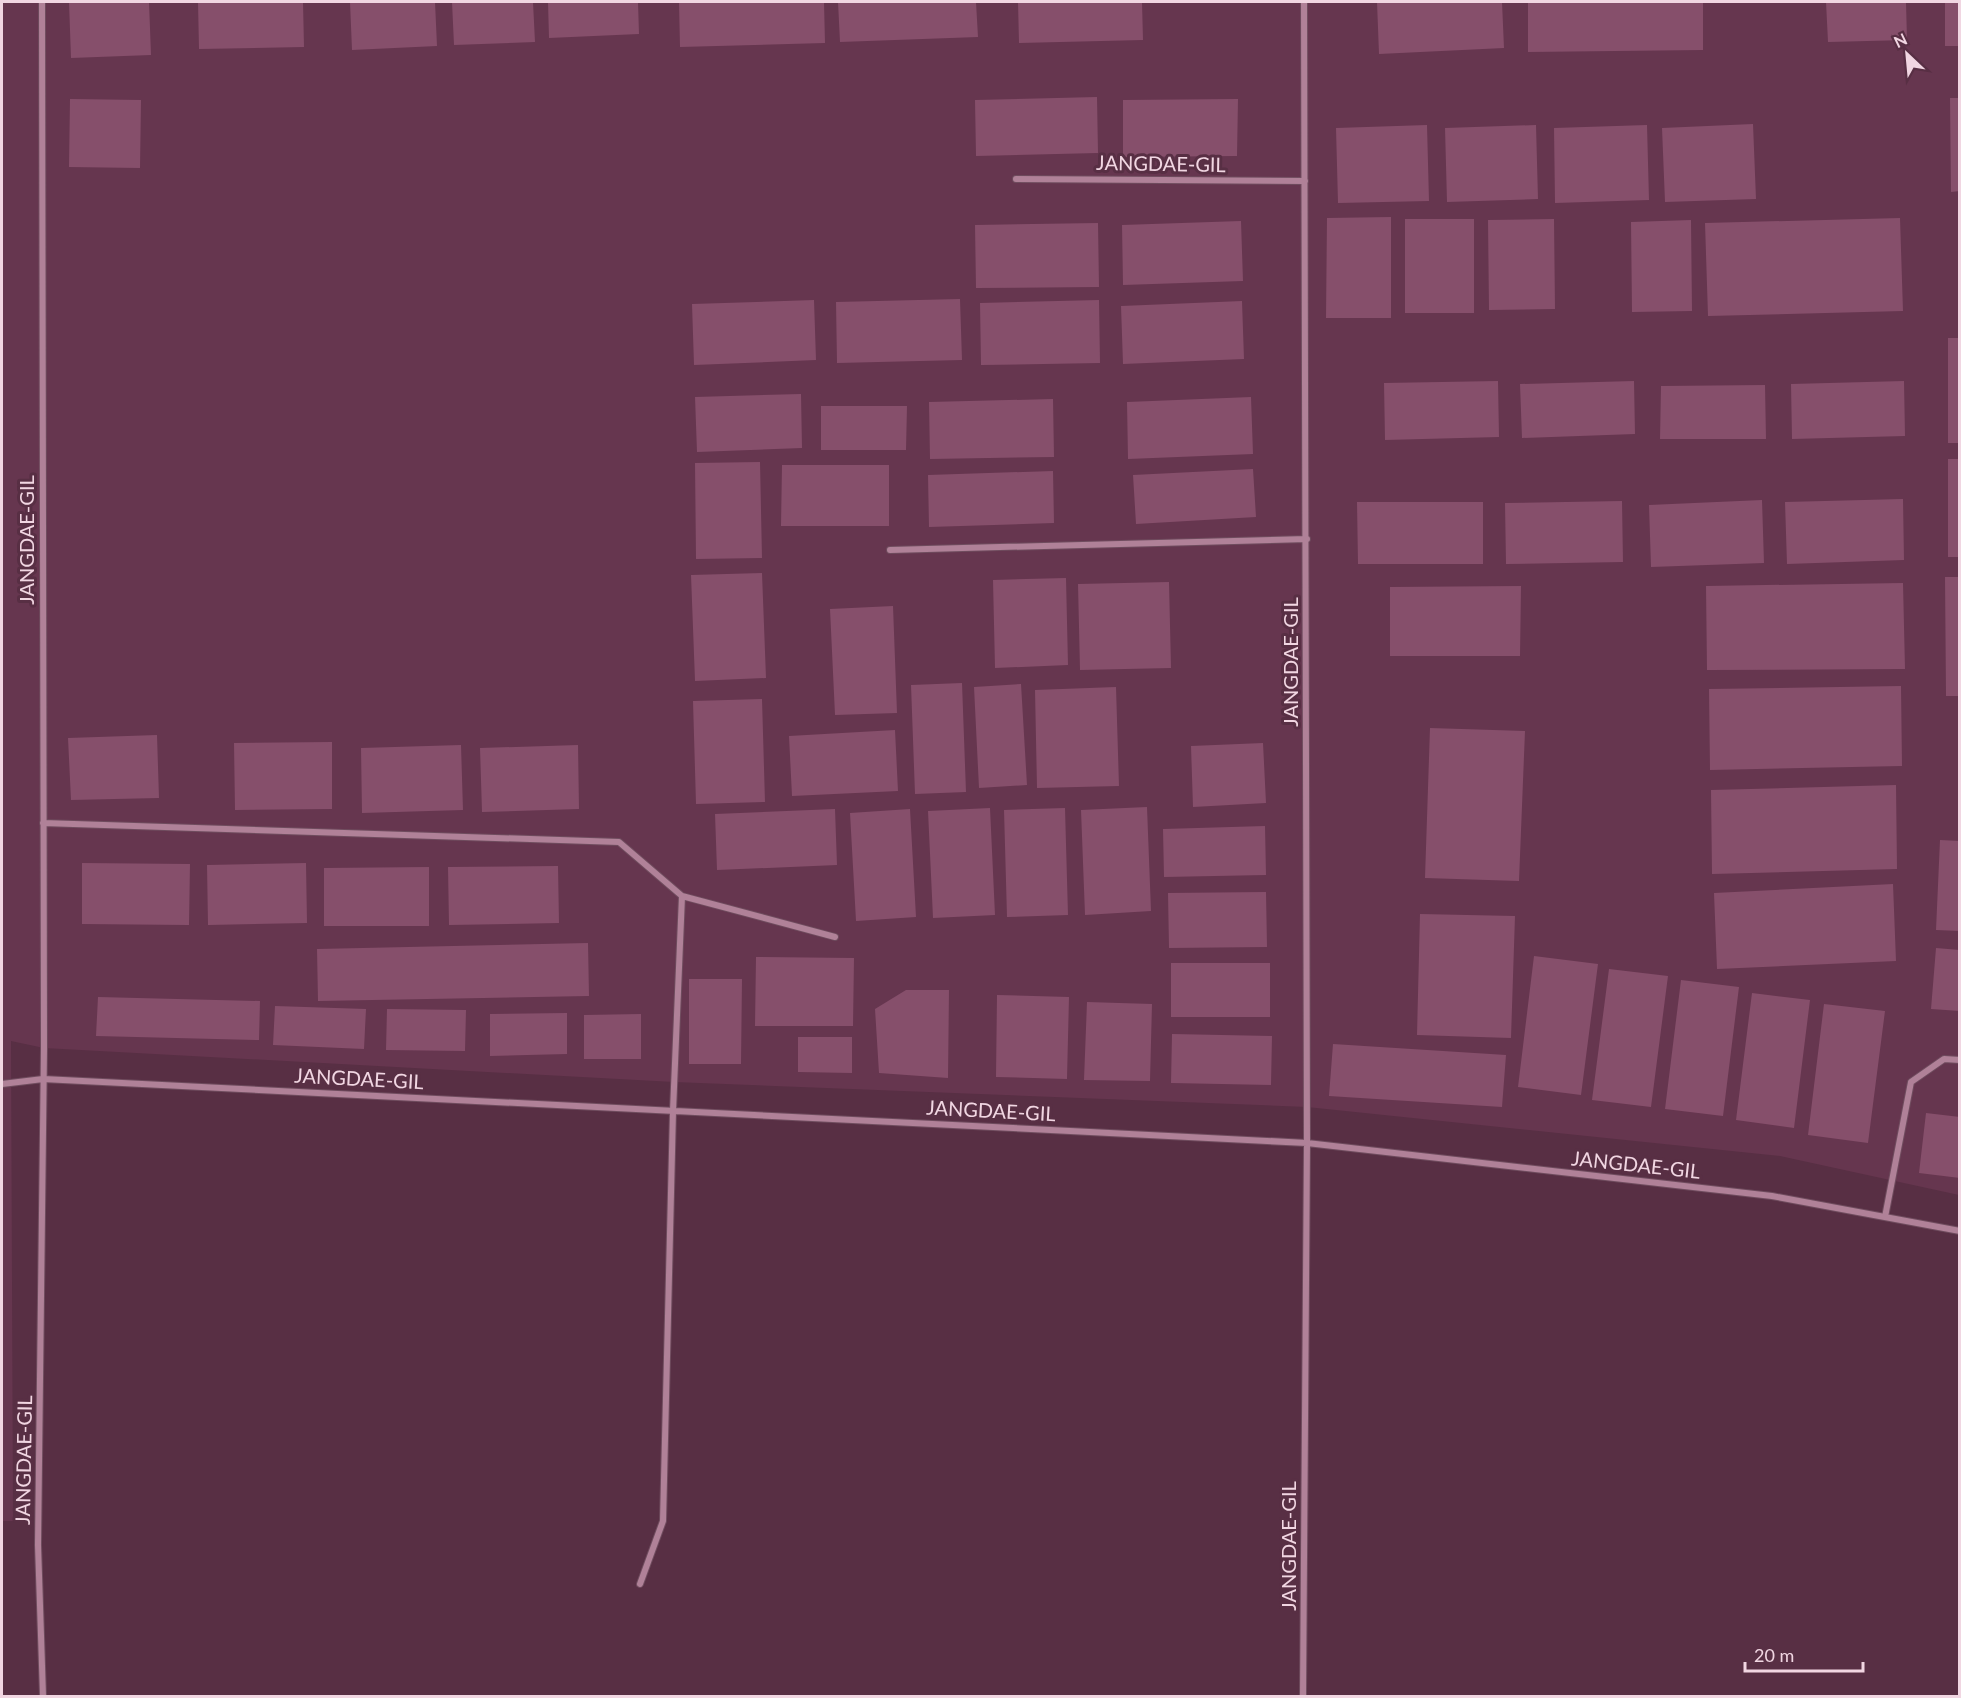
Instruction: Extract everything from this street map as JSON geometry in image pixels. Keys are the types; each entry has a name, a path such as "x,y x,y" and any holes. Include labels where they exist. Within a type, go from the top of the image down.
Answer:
{"street":[{"name":"JANGDAE-GIL","path":"42,2 43,1079 38,1545 43,1696"},
{"name":"JANGDAE-GIL","path":"1303,1696 1307,1143 1304,2"},
{"name":"JANGDAE-GIL","path":"1016,179 1305,181"},
{"path":"890,550 1307,539"},
{"path":"43,823 619,842 682,896 835,937"},
{"path":"640,1584 663,1521 673,1111 682,896"},
{"path":"1886,1217 1911,1082 1944,1059 1959,1060"},
{"name":"JANGDAE-GIL","path":"2,1084 43,1079 1307,1143 1772,1196 1959,1231"}],"shaded area":[{"path":"2,2 1959,2 1959,1195 1780,1156 1307,1107 674,1082 44,1048 11,1041 13,1521 2,1521"}],"building":[{"path":"69,2 149,2 151,55 71,58"},
{"path":"198,2 303,2 304,47 199,49"},
{"path":"350,2 435,2 437,46 352,50"},
{"path":"452,2 533,2 535,42 454,45"},
{"path":"548,2 638,2 639,34 549,38"},
{"path":"679,2 824,2 825,43 680,47"},
{"path":"838,2 976,2 978,37 840,42"},
{"path":"1018,2 1142,2 1143,40 1019,43"},
{"path":"1377,2 1502,2 1504,48 1379,54"},
{"path":"1528,2 1703,2 1703,50 1528,52"},
{"path":"1826,2 1906,2 1907,40 1828,42"},
{"path":"1945,2 1960,2 1960,46 1945,46"},
{"path":"1097,97 1098,153 976,156 975,100"},
{"path":"1950,98 1960,98 1960,191 1951,192"},
{"path":"70,99 141,100 140,168 69,167"},
{"path":"1238,99 1237,156 1123,157 1123,100"},
{"path":"1753,124 1756,199 1665,202 1662,128"},
{"path":"1427,125 1429,201 1338,203 1336,128"},
{"path":"1536,125 1538,199 1447,202 1445,128"},
{"path":"1647,125 1649,200 1555,203 1554,128"},
{"path":"1391,217 1391,318 1326,318 1327,218"},
{"path":"1900,218 1903,311 1708,316 1705,223"},
{"path":"1405,219 1474,219 1474,313 1405,313"},
{"path":"1554,219 1555,309 1489,310 1488,220"},
{"path":"1691,220 1692,311 1632,312 1631,222"},
{"path":"1241,221 1243,281 1123,285 1122,225"},
{"path":"1098,223 1099,287 976,288 975,225"},
{"path":"960,299 962,360 837,363 836,302"},
{"path":"814,300 816,360 694,365 692,304"},
{"path":"1099,300 1100,363 981,365 980,303"},
{"path":"1242,301 1244,359 1123,364 1121,306"},
{"path":"1948,338 1960,338 1960,443 1948,443"},
{"path":"1498,381 1499,437 1385,440 1384,383"},
{"path":"1634,381 1635,434 1522,438 1520,384"},
{"path":"1904,381 1905,436 1792,439 1791,384"},
{"path":"1765,385 1766,439 1660,439 1661,386"},
{"path":"801,394 802,448 697,452 695,397"},
{"path":"1251,397 1253,454 1128,459 1127,402"},
{"path":"1053,399 1054,457 930,459 929,402"},
{"path":"821,406 907,406 906,450 821,450"},
{"path":"1948,459 1960,459 1960,557 1948,557"},
{"path":"760,462 762,558 696,559 695,463"},
{"path":"782,465 889,465 889,526 781,526"},
{"path":"1253,469 1256,517 1136,524 1133,475"},
{"path":"1053,471 1054,523 929,527 928,475"},
{"path":"1903,499 1904,560 1787,564 1785,502"},
{"path":"1762,500 1764,563 1651,567 1649,505"},
{"path":"1622,501 1623,562 1506,564 1505,503"},
{"path":"1357,502 1483,502 1483,564 1358,564"},
{"path":"762,573 766,678 695,681 691,575"},
{"path":"1945,577 1960,577 1960,696 1946,696"},
{"path":"1066,578 1068,665 995,668 993,580"},
{"path":"1169,582 1171,668 1080,670 1078,584"},
{"path":"1903,583 1905,669 1707,670 1706,586"},
{"path":"1521,586 1520,656 1390,656 1390,587"},
{"path":"893,606 897,713 835,715 830,609"},
{"path":"962,683 966,792 915,794 911,685"},
{"path":"1021,684 1027,785 979,788 974,687"},
{"path":"1901,686 1902,766 1710,770 1709,689"},
{"path":"1116,687 1119,786 1037,788 1035,690"},
{"path":"762,699 765,802 696,804 693,701"},
{"path":"1430,728 1525,731 1519,881 1425,878"},
{"path":"895,730 898,791 792,796 789,736"},
{"path":"157,735 159,798 71,800 68,738"},
{"path":"332,742 332,809 235,810 234,743"},
{"path":"1263,743 1266,803 1193,807 1191,746"},
{"path":"461,745 463,810 362,813 361,748"},
{"path":"578,745 579,809 482,812 480,748"},
{"path":"1896,785 1897,869 1712,874 1711,790"},
{"path":"1147,807 1151,911 1085,915 1081,810"},
{"path":"990,808 995,915 933,918 928,811"},
{"path":"1065,808 1068,915 1007,917 1004,810"},
{"path":"835,809 837,865 717,870 715,814"},
{"path":"910,809 916,917 856,921 850,813"},
{"path":"1265,826 1266,875 1164,877 1163,829"},
{"path":"1940,840 1960,841 1960,931 1936,930"},
{"path":"82,863 190,864 189,925 82,924"},
{"path":"306,863 307,923 208,925 207,865"},
{"path":"558,866 559,923 449,925 448,867"},
{"path":"429,867 429,926 324,926 324,868"},
{"path":"1893,884 1896,961 1717,969 1714,893"},
{"path":"1266,892 1267,947 1169,948 1168,893"},
{"path":"1420,914 1515,916 1511,1038 1417,1035"},
{"path":"588,943 589,996 318,1001 317,949"},
{"path":"1936,948 1960,950 1960,1011 1931,1009"},
{"path":"1534,956 1598,964 1581,1095 1518,1087"},
{"path":"756,957 854,958 853,1026 755,1026"},
{"path":"1171,963 1270,963 1270,1017 1171,1017"},
{"path":"1609,969 1668,976 1651,1107 1592,1100"},
{"path":"689,979 742,979 741,1064 689,1064"},
{"path":"1681,980 1739,987 1723,1116 1665,1109"},
{"path":"906,990 949,990 948,1078 879,1073 875,1009"},
{"path":"1752,993 1810,1000 1794,1128 1736,1120"},
{"path":"997,995 1069,997 1067,1079 996,1077"},
{"path":"98,997 260,1001 259,1040 96,1036"},
{"path":"1087,1002 1152,1004 1150,1081 1084,1080"},
{"path":"1824,1004 1885,1011 1868,1143 1808,1135"},
{"path":"275,1006 366,1009 364,1049 273,1045"},
{"path":"387,1009 466,1010 465,1051 386,1050"},
{"path":"567,1013 567,1054 490,1056 490,1014"},
{"path":"641,1014 641,1059 584,1059 584,1015"},
{"path":"1172,1034 1272,1036 1271,1085 1171,1083"},
{"path":"798,1037 852,1037 852,1073 798,1072"},
{"path":"1333,1044 1506,1055 1502,1107 1329,1096"},
{"path":"1926,1113 1960,1117 1960,1178 1919,1173"}]}
